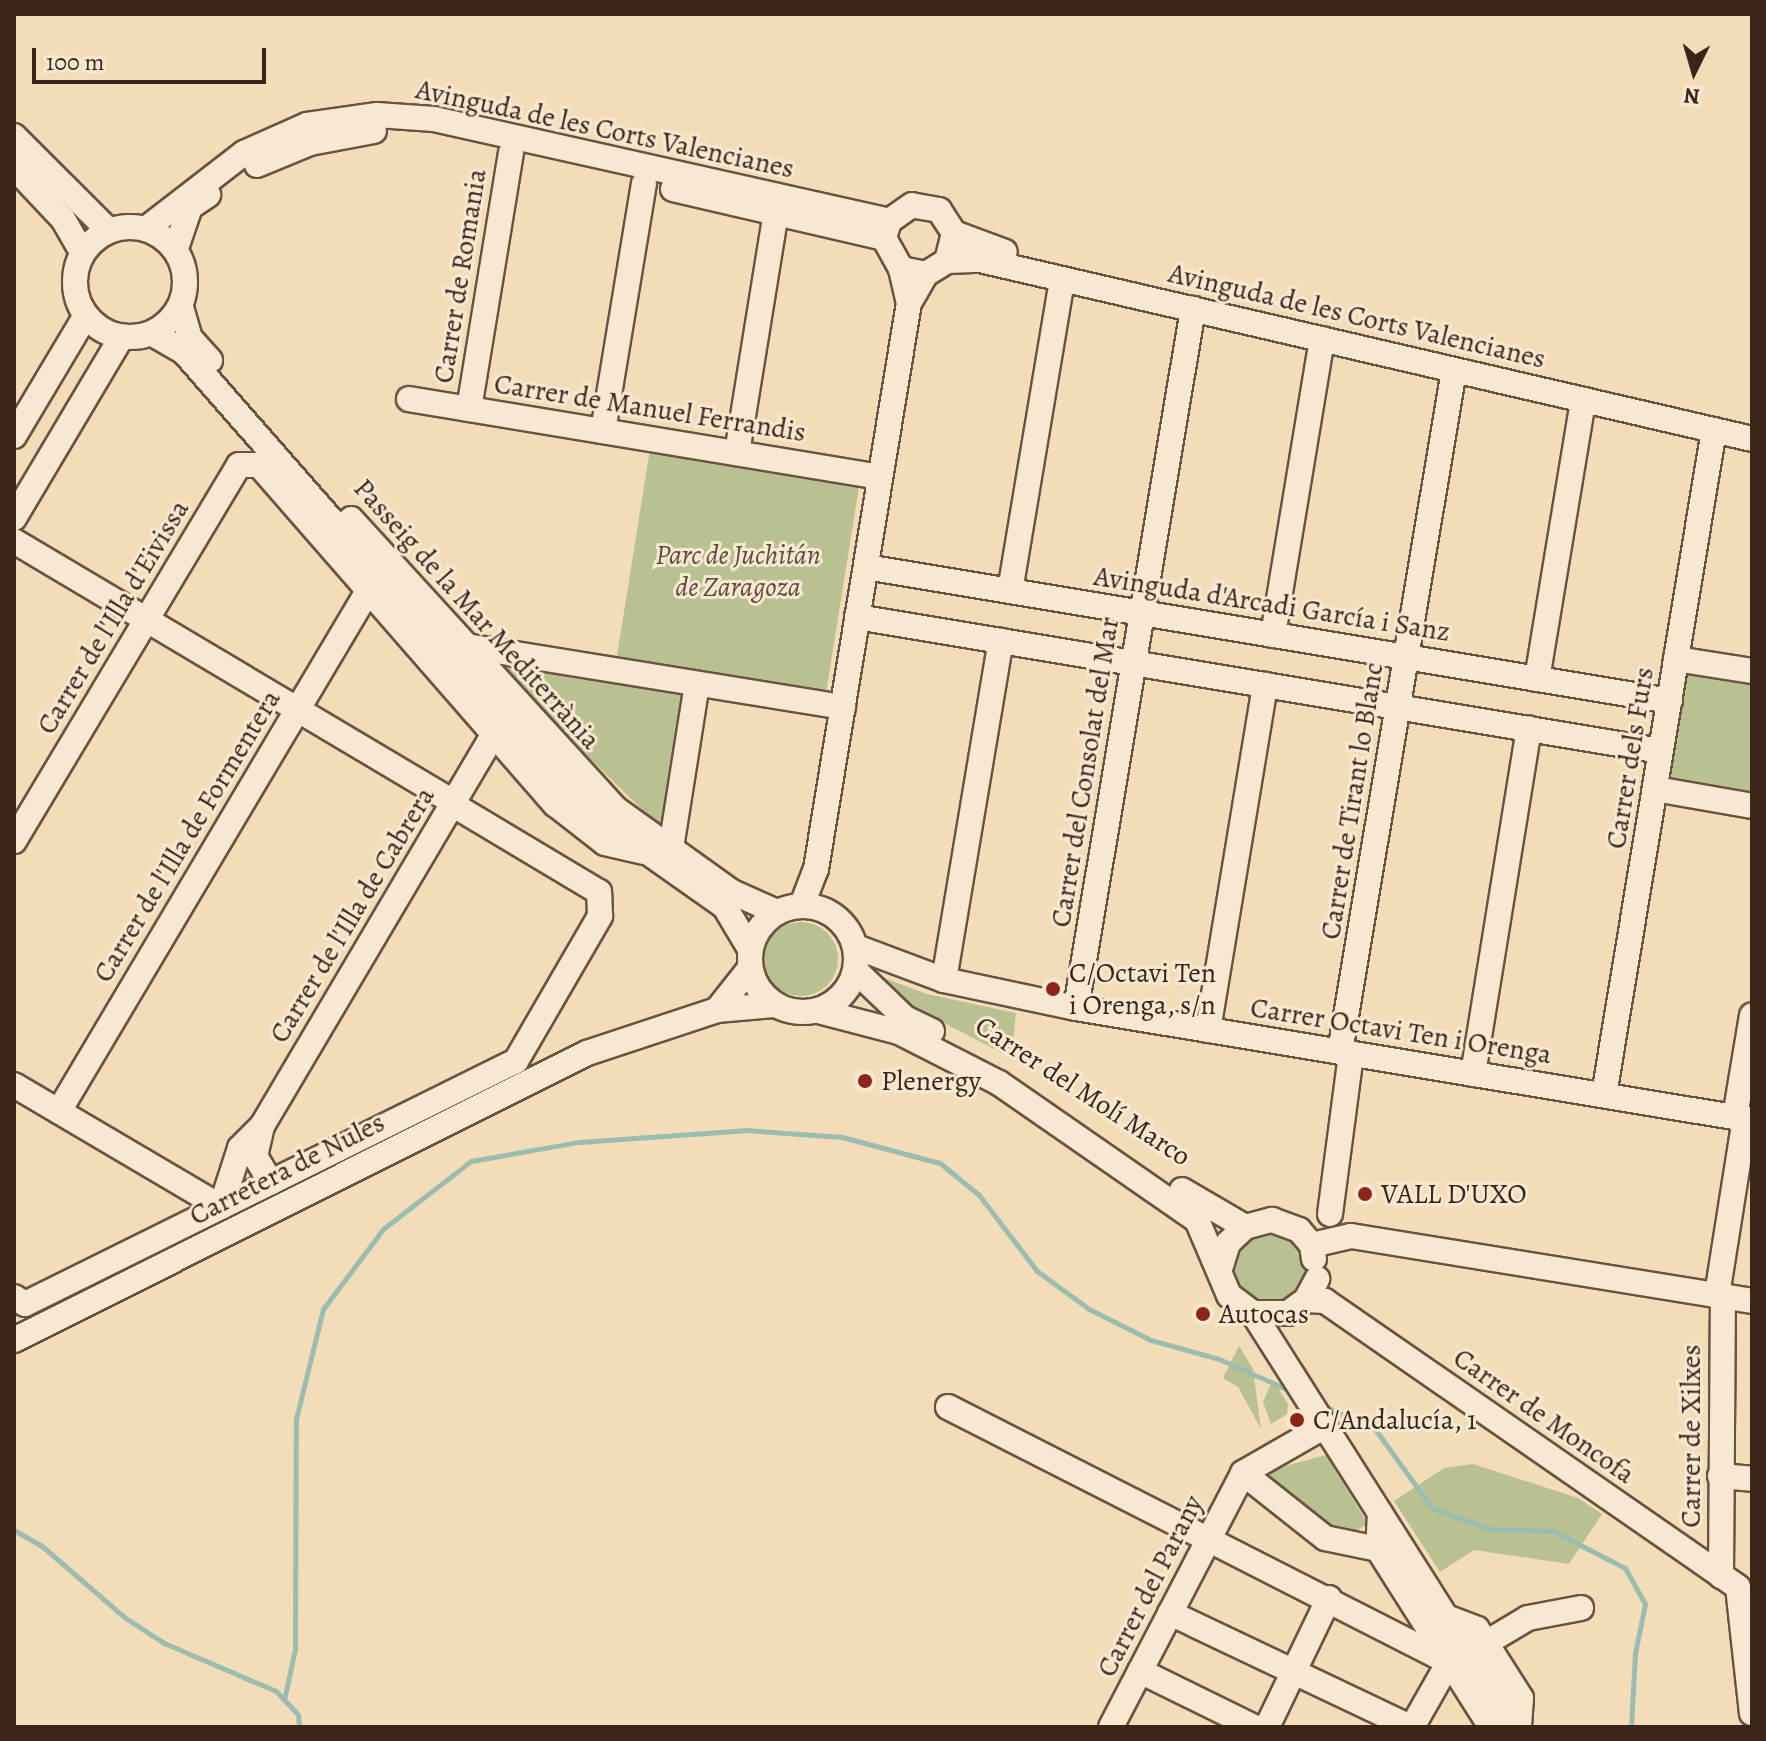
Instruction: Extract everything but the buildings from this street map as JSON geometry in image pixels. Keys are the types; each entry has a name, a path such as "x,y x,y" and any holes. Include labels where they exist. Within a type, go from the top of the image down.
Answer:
{"street":[{"name":"Avinguda de les Corts Valencianes","path":"147,228 244,153 307,125 377,115 434,119 887,230"},
{"name":"Avinguda de les Corts Valencianes","path":"176,248 190,207 251,168 310,143 376,131 429,133 776,213 887,230"},
{"path":"14,136 108,230"},
{"name":"Carrer de Romania","path":"469,409 511,152"},
{"path":"14,167 63,219 82,252"},
{"path":"603,431 644,183"},
{"path":"813,907 816,869 909,303 926,274 947,261 954,233 939,210 912,205 887,230 909,303"},
{"path":"737,453 776,213"},
{"path":"147,228 176,248 187,277 181,307 153,334 121,338 85,317 73,285 82,252 108,230 147,228"},
{"name":"Avinguda de les Corts Valencianes","path":"954,233 983,247 1752,424"},
{"name":"Avinguda de les Corts Valencianes","path":"947,261 980,260 1752,439"},
{"path":"901,269 926,274"},
{"path":"1010,591 1062,279"},
{"name":"Passeig de la Mar Mediterrània","path":"181,307 190,338 616,809 732,892 777,912"},
{"name":"Carrer del Consolat del Mar","path":"1076,1008 1193,309"},
{"path":"14,436 85,317"},
{"name":"Passeig de la Mar Mediterrània","path":"153,334 183,351 546,765 599,818 725,907 750,959"},
{"path":"14,518 121,338"},
{"path":"1273,635 1322,339"},
{"name":"Carrer de Tirant lo Blanc","path":"1330,1214 1346,1053 1398,707 1454,370"},
{"name":"Carrer de Manuel Ferrandis","path":"409,399 880,477"},
{"path":"1537,679 1583,400"},
{"name":"Carrer dels Furs","path":"1604,1095 1714,430"},
{"name":"Passeig de la Mar Mediterrània","path":"239,465 259,465 555,804 605,843 643,852"},
{"name":"Carrer de l'Illa d'Eivissa","path":"14,841 239,465"},
{"path":"14,541 453,803"},
{"name":"Avinguda d'Arcadi García i Sanz","path":"866,567 1670,701"},
{"name":"Carrer de l'Illa de Formentera","path":"59,1111 368,591"},
{"path":"857,617 1661,751"},
{"path":"944,980 1001,641"},
{"path":"466,646 843,707"},
{"path":"1676,659 1752,671"},
{"path":"671,848 697,684"},
{"path":"1208,1030 1265,685"},
{"path":"1473,1074 1529,729"},
{"name":"Carrer de l'Illa de Cabrera","path":"221,1207 240,1148 262,1126 493,735"},
{"path":"1655,789 1752,806"},
{"name":"Carretera de Nules","path":"20,1300 271,1183 516,1061 600,916 599,892 453,803"},
{"path":"717,1010 750,959 759,927 777,912 813,907 845,924 856,959 842,996 818,1011 795,1013 774,1005 758,989 750,959"},
{"name":"Carrer Octavi Ten i Orenga","path":"856,959 1076,1008 1744,1119"},
{"name":"Carrer del Molí Marco","path":"856,959 905,1018 1005,1069 1245,1227"},
{"name":"Carretera de Nules","path":"14,1340 587,1053 717,1010 774,1005"},
{"name":"Carrer del Molí Marco","path":"818,1011 899,1032 999,1083 1197,1220 1221,1266"},
{"name":"Carrer de Xilxes","path":"1752,1015 1744,1119 1720,1296 1720,1476 1746,1641 1752,1713"},
{"name":"Carretera de Nules","path":"467,1086 492,1084 560,1055 587,1053"},
{"path":"14,1085 221,1207"},
{"name":"Carrer de l'Illa de Cabrera","path":"262,1126 255,1156 271,1183"},
{"path":"1288,1368 1309,1298 1306,1238 1330,1214 1351,1236"},
{"path":"1491,1727 1449,1662 1388,1545 1380,1513 1253,1313 1229,1295 1221,1266 1228,1243 1245,1227 1272,1220 1306,1238 1351,1236 1752,1301"},
{"path":"1253,1313 1309,1298"},
{"name":"Carrer de Moncofa","path":"1309,1298 1735,1585"},
{"path":"948,1407 1329,1598 1449,1662"},
{"path":"1325,1426 1243,1473 1325,1538 1388,1545 1446,1617 1518,1727"},
{"name":"Carrer del Parany","path":"1111,1727 1243,1473"},
{"path":"1720,1476 1752,1479"},
{"path":"1267,1727 1329,1598"},
{"path":"1486,1643 1528,1618 1581,1608"},
{"path":"1170,1613 1411,1727 1449,1662"},
{"path":"1446,1617 1477,1629 1521,1698 1518,1727"},
{"path":"1140,1671 1254,1727"}],"green space":[{"name":"Parc de Juchitán de Zaragoza","path":"650,449 860,481 826,693 684,695 665,832 486,657 613,681"},
{"path":"1685,670 1752,680 1752,799 1665,784"},
{"path":"794,922 808,922 822,928 832,938 838,959 832,980 822,990 808,996 794,996 780,990 770,980 764,966 764,952 770,938 780,928"},
{"path":"879,976 927,994 1016,1013 1012,1049 1002,1053 915,1008"},
{"path":"1269,1232 1295,1242 1305,1268 1295,1294 1269,1304 1243,1294 1233,1268 1243,1242"},
{"path":"1239,1346 1253,1369 1261,1429 1238,1387 1223,1378"},
{"path":"1273,1380 1288,1404 1287,1414 1271,1424 1263,1402"},
{"path":"1326,1455 1368,1524 1347,1536 1263,1479 1266,1471"},
{"path":"1473,1464 1578,1498 1602,1514 1569,1564 1474,1550 1440,1572 1394,1501 1444,1468"}],"waterway":[{"path":"284,1700 295,1649 296,1419 323,1309 383,1229 471,1161 579,1142 745,1130 842,1137 940,1163 979,1195 1037,1271 1089,1309 1151,1340 1219,1359 1291,1391"},
{"path":"1322,1405 1375,1429 1432,1508 1490,1529 1553,1531 1625,1568 1645,1604 1635,1653 1631,1727"},
{"path":"14,1530 42,1546 124,1617 164,1643 276,1691 298,1715 299,1727"}],"place":[{"name":"C/Octavi Ten i Orenga, s/n","path":"1053,989"},
{"name":"Plenergy","path":"865,1081"},
{"name":"VALL D'UXO","path":"1365,1194"},
{"name":"Autocas","path":"1203,1314"},
{"name":"C/Andalucía, 1","path":"1297,1420"}]}
